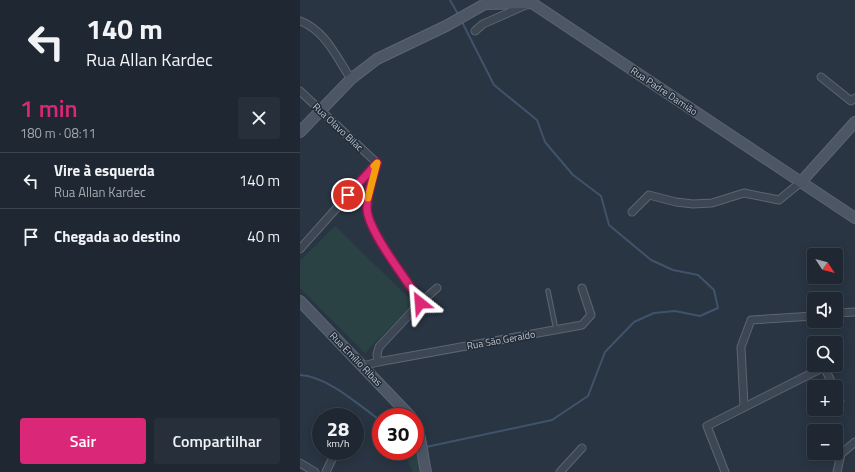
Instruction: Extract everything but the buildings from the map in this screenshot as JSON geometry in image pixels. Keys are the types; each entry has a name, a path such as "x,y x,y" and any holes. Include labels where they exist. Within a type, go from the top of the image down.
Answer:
{"street":[{"path":"300,132 351,79 377,59 467,15 484,2 531,1"},
{"path":"475,31 483,24 531,1"},
{"name":"Rua Padre Damião","path":"531,1 855,218"},
{"path":"300,21 307,24 321,35 351,79"},
{"path":"821,77 851,101 855,98"},
{"name":"Rua Olavo Bilac","path":"300,91 377,163"},
{"path":"632,212 649,195 676,202 693,204 712,204 744,193 780,200 801,182 855,122"},
{"path":"300,249 377,163"},
{"path":"377,163 367,204 371,225 419,299 420,303"},
{"path":"378,362 377,354 379,346 420,303 437,288"},
{"name":"Rua São Geraldo","path":"363,366 582,325 591,315 582,288"},
{"name":"Rua Emílio Ribas","path":"300,301 403,408"},
{"path":"843,313 855,312"},
{"path":"744,406 741,347 751,320 807,316"},
{"path":"726,472 707,426 824,367 830,380"},
{"path":"837,472 841,454 855,442"},
{"path":"560,472 582,448"},
{"path":"326,472 332,460"},
{"path":"423,460 426,472"},
{"path":"300,463 315,472"}],"lane":[{"path":"548,292 556,330"}],"green space":[{"path":"335,226 414,303 365,353 300,288 300,261"},
{"path":"407,460 421,460 424,472 413,472"}],"waterway":[{"path":"450,0 458,14"},
{"path":"426,447 552,420 588,396 605,352 634,322 654,313 675,311 700,316 718,308 714,290 698,275 673,270 651,260 609,225 601,196 573,175 545,142 537,120 494,85 461,20"},
{"path":"300,375 321,380 342,392 372,414"}],"slow traffic":[{"path":"368,198 368,193 377,163 374,166"}],"route":[{"path":"348,195 377,163 368,193 367,209 371,225 419,299 420,303"}]}
